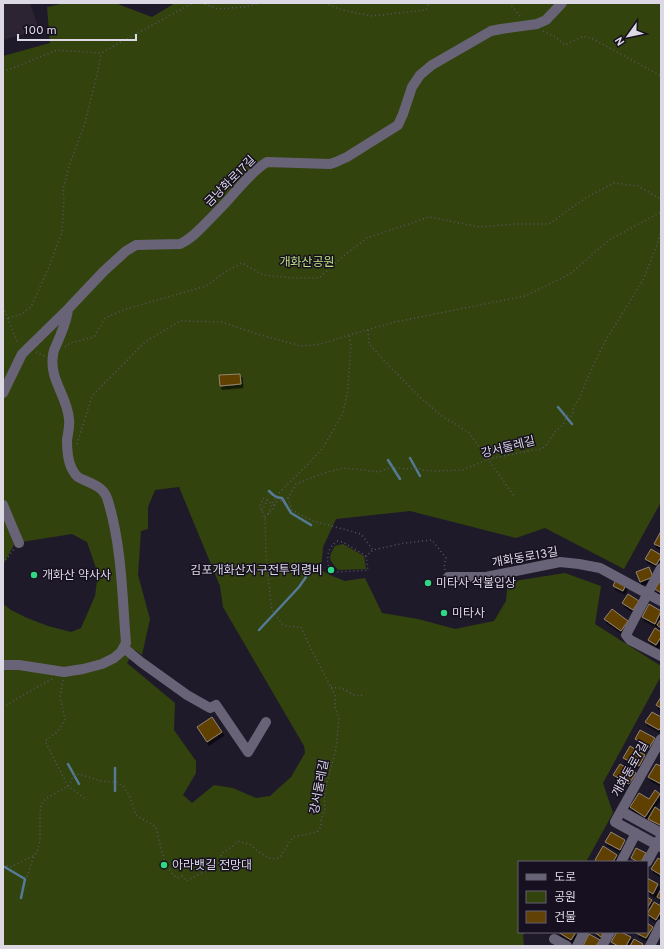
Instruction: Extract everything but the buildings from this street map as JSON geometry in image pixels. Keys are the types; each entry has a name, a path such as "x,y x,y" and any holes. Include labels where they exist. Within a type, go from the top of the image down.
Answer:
{"street":[{"name":"금낭화로17길","path":"3,393 24,351 126,251 136,245 180,244 192,237 224,205 245,181 267,162 330,164 336,162 398,125 412,87 420,75 432,65 491,31 537,24 546,20 562,3"},
{"path":"3,665 19,665 64,672 83,669 102,664 118,656 126,643 118,543 108,499 104,492 98,487 78,477 70,465 67,442 70,426 68,410 54,376 52,367 53,354 67,318 68,309"},
{"path":"3,505 19,543"},
{"name":"개화동로13길","path":"448,577 486,578 560,562 579,564 600,568 661,600"},
{"path":"660,654 630,640 626,635 661,568"},
{"path":"124,648 187,695 210,708 216,706 248,752 266,722"},
{"name":"개화동로7길","path":"648,861 660,843 615,822 661,739"},
{"name":"개화동로7길","path":"621,811 661,833"},
{"path":"622,861 636,833"},
{"path":"650,946 661,924"},
{"path":"577,946 584,933"},
{"path":"602,946 609,933"},
{"path":"554,939 567,946"}],"path":[{"path":"3,72 57,50 101,53 193,3"},
{"path":"201,3 218,9 244,7 261,3"},
{"path":"325,3 339,9 371,16 426,10 429,3"},
{"path":"509,3 530,25 554,36 565,45 582,36 593,39 661,76"},
{"path":"8,318 22,314 31,307 62,232 64,200 63,190 69,166 84,126 101,53"},
{"path":"3,307 24,351 52,359 70,342 94,337 105,318 126,309 206,286 225,272 242,263 263,275 292,278 319,278 342,257 367,238 429,217 480,226 549,224 587,197 614,182 638,186 661,198"},
{"path":"77,445 92,396 145,342 180,322 222,322 257,334 301,346 321,344 395,322 525,296 570,274 609,240 661,212"},
{"name":"강서둘레길","path":"288,498 296,484 324,473 343,468 379,472 392,467 406,469 417,468 433,471 463,470 488,459 542,449 555,432 563,425 566,418 565,415 571,416 573,413 573,408 580,398 604,343 643,280 657,245 661,229"},
{"path":"368,330 369,344 421,398 469,434 514,496"},
{"path":"268,514 276,496 323,448 342,413 348,389 351,346 349,335"},
{"path":"274,505 263,498 260,506 265,518 273,510 276,502 288,498 292,510 314,521 361,534 373,550"},
{"path":"262,511 268,500"},
{"name":"강서둘레길","path":"68,786 73,776 79,774 101,781 116,782 123,786 130,797 136,815 156,827 165,864 172,874 177,878 182,876 186,881 218,865 222,853 238,841 251,845 268,858 276,859 280,857 292,837 317,832 321,827 321,820 325,809 324,794 336,749 339,718 335,707 335,695 301,627 283,625 272,610 266,555 265,518"},
{"path":"366,556 373,550 405,543 432,540 446,558 444,567 448,577"},
{"path":"337,542 343,542 366,556 368,570 338,572 334,571 328,565 327,558 331,546 337,542"},
{"path":"3,562 19,543"},
{"path":"3,708 64,672"},
{"path":"64,672 60,696 65,720 57,732 45,741 68,786 87,800"},
{"path":"331,687 341,688 353,695 363,695"},
{"path":"3,864 10,867 37,852 40,841 41,804 47,798 68,786"},
{"path":"27,877 34,854"}],"shaded area":[{"path":"3,3 30,3 39,30 3,40"}],"green space":[{"name":"개화산공원","path":"65,3 115,3 152,17 175,3 661,3 661,502 624,569 545,528 516,538 410,511 336,519 323,547 321,570 345,581 365,578 382,613 418,619 455,629 494,621 506,601 508,582 565,573 601,586 595,624 661,666 661,676 603,783 613,813 587,861 518,861 518,933 525,933 523,935 524,946 3,946 3,604 27,618 48,626 71,632 81,628 95,596 98,574 87,542 72,534 15,543 3,565 3,56 50,43 47,7","holes":["179,487 220,586 223,607 304,746 305,753 291,777 270,796 256,798 233,788 214,785 192,803 183,795 196,773 196,761 174,730 175,703 127,663 135,650 142,655 150,619 138,575 141,531 148,529 148,507 155,490"]},
{"path":"343,544 364,556 366,569 338,570 331,561 330,556 335,546"}],"waterway":[{"path":"558,407 572,424"},
{"path":"410,458 420,476"},
{"path":"388,460 400,479"},
{"path":"269,491 276,497 282,498 291,513 311,525"},
{"path":"259,630 299,587 306,577"},
{"path":"68,764 79,784"},
{"path":"115,768 115,791"},
{"path":"3,866 25,879 21,898"}],"place":[{"name":"김포개화산지구전투위령비","path":"331,570"},
{"name":"개화산 약사사","path":"34,575"},
{"name":"미타사 석불입상","path":"428,583"},
{"name":"미타사","path":"444,613"},
{"name":"아라뱃길 전망대","path":"164,865"}]}
